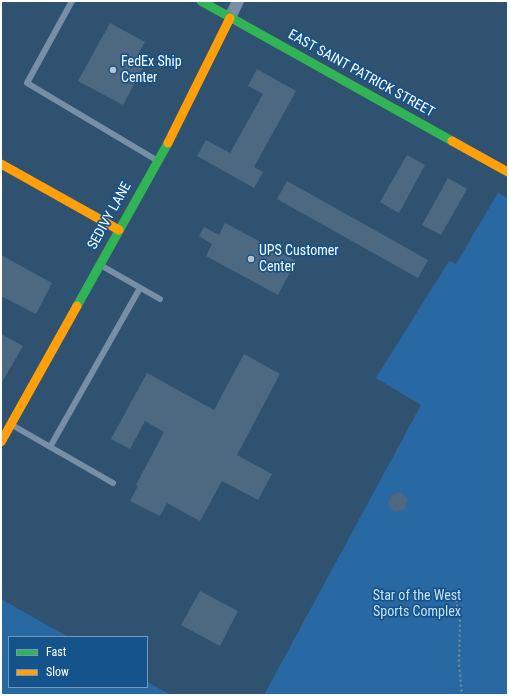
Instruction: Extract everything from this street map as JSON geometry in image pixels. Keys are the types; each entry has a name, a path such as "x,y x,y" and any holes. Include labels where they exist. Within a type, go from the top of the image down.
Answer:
{"street":[{"name":"EAST SAINT PATRICK STREET","path":"201,1 508,172"},
{"name":"SEDIVY LANE","path":"1,442 6,421 100,265 158,161 238,1"},
{"path":"1,164 119,230"}],"lane":[{"path":"72,1 27,82 158,161"},
{"path":"100,265 160,299"},
{"path":"50,447 140,288"},
{"path":"6,421 113,483"}],"path":[{"path":"456,600 460,621 462,695"}],"green space":[{"name":"Star of the West Sports Complex","path":"498,193 508,198 508,695 264,695 421,405 376,378 449,261 456,264"},
{"path":"1,599 66,636 8,636 8,688 148,688 148,683 171,695 1,695"}],"building":[{"name":"FedEx Ship Center","path":"110,23 145,42 138,54 148,59 123,105 78,81"},
{"path":"257,69 296,91 254,167 263,172 254,188 197,156 206,140 230,153 263,94 248,86"},
{"path":"407,155 425,165 399,213 380,202"},
{"path":"448,178 467,189 441,235 422,225"},
{"path":"287,181 428,260 418,278 277,199"},
{"name":"UPS Customer Center","path":"225,223 296,261 278,295 206,256 212,244 199,236 204,227 219,235"},
{"path":"1,255 52,283 36,314 1,296"},
{"path":"1,334 23,346 1,384"},
{"path":"244,354 280,374 237,455 272,474 258,500 222,481 200,521 167,503 160,516 130,501 138,486 136,485 164,432 145,421 130,449 111,439 147,373 214,410"},
{"path":"400,492 408,499 405,509 395,512 388,505 391,495"},
{"path":"200,591 238,611 220,646 181,625"}],"traffic: fast":[{"path":"201,1 452,141"},
{"path":"77,306 168,143"}],"traffic: slow":[{"path":"168,143 230,18"},
{"path":"452,141 508,172"},
{"path":"1,164 119,230"},
{"path":"1,442 77,306"}],"place":[{"name":"FedEx Ship Center","path":"113,70"},
{"name":"UPS Customer Center","path":"251,259"}]}
